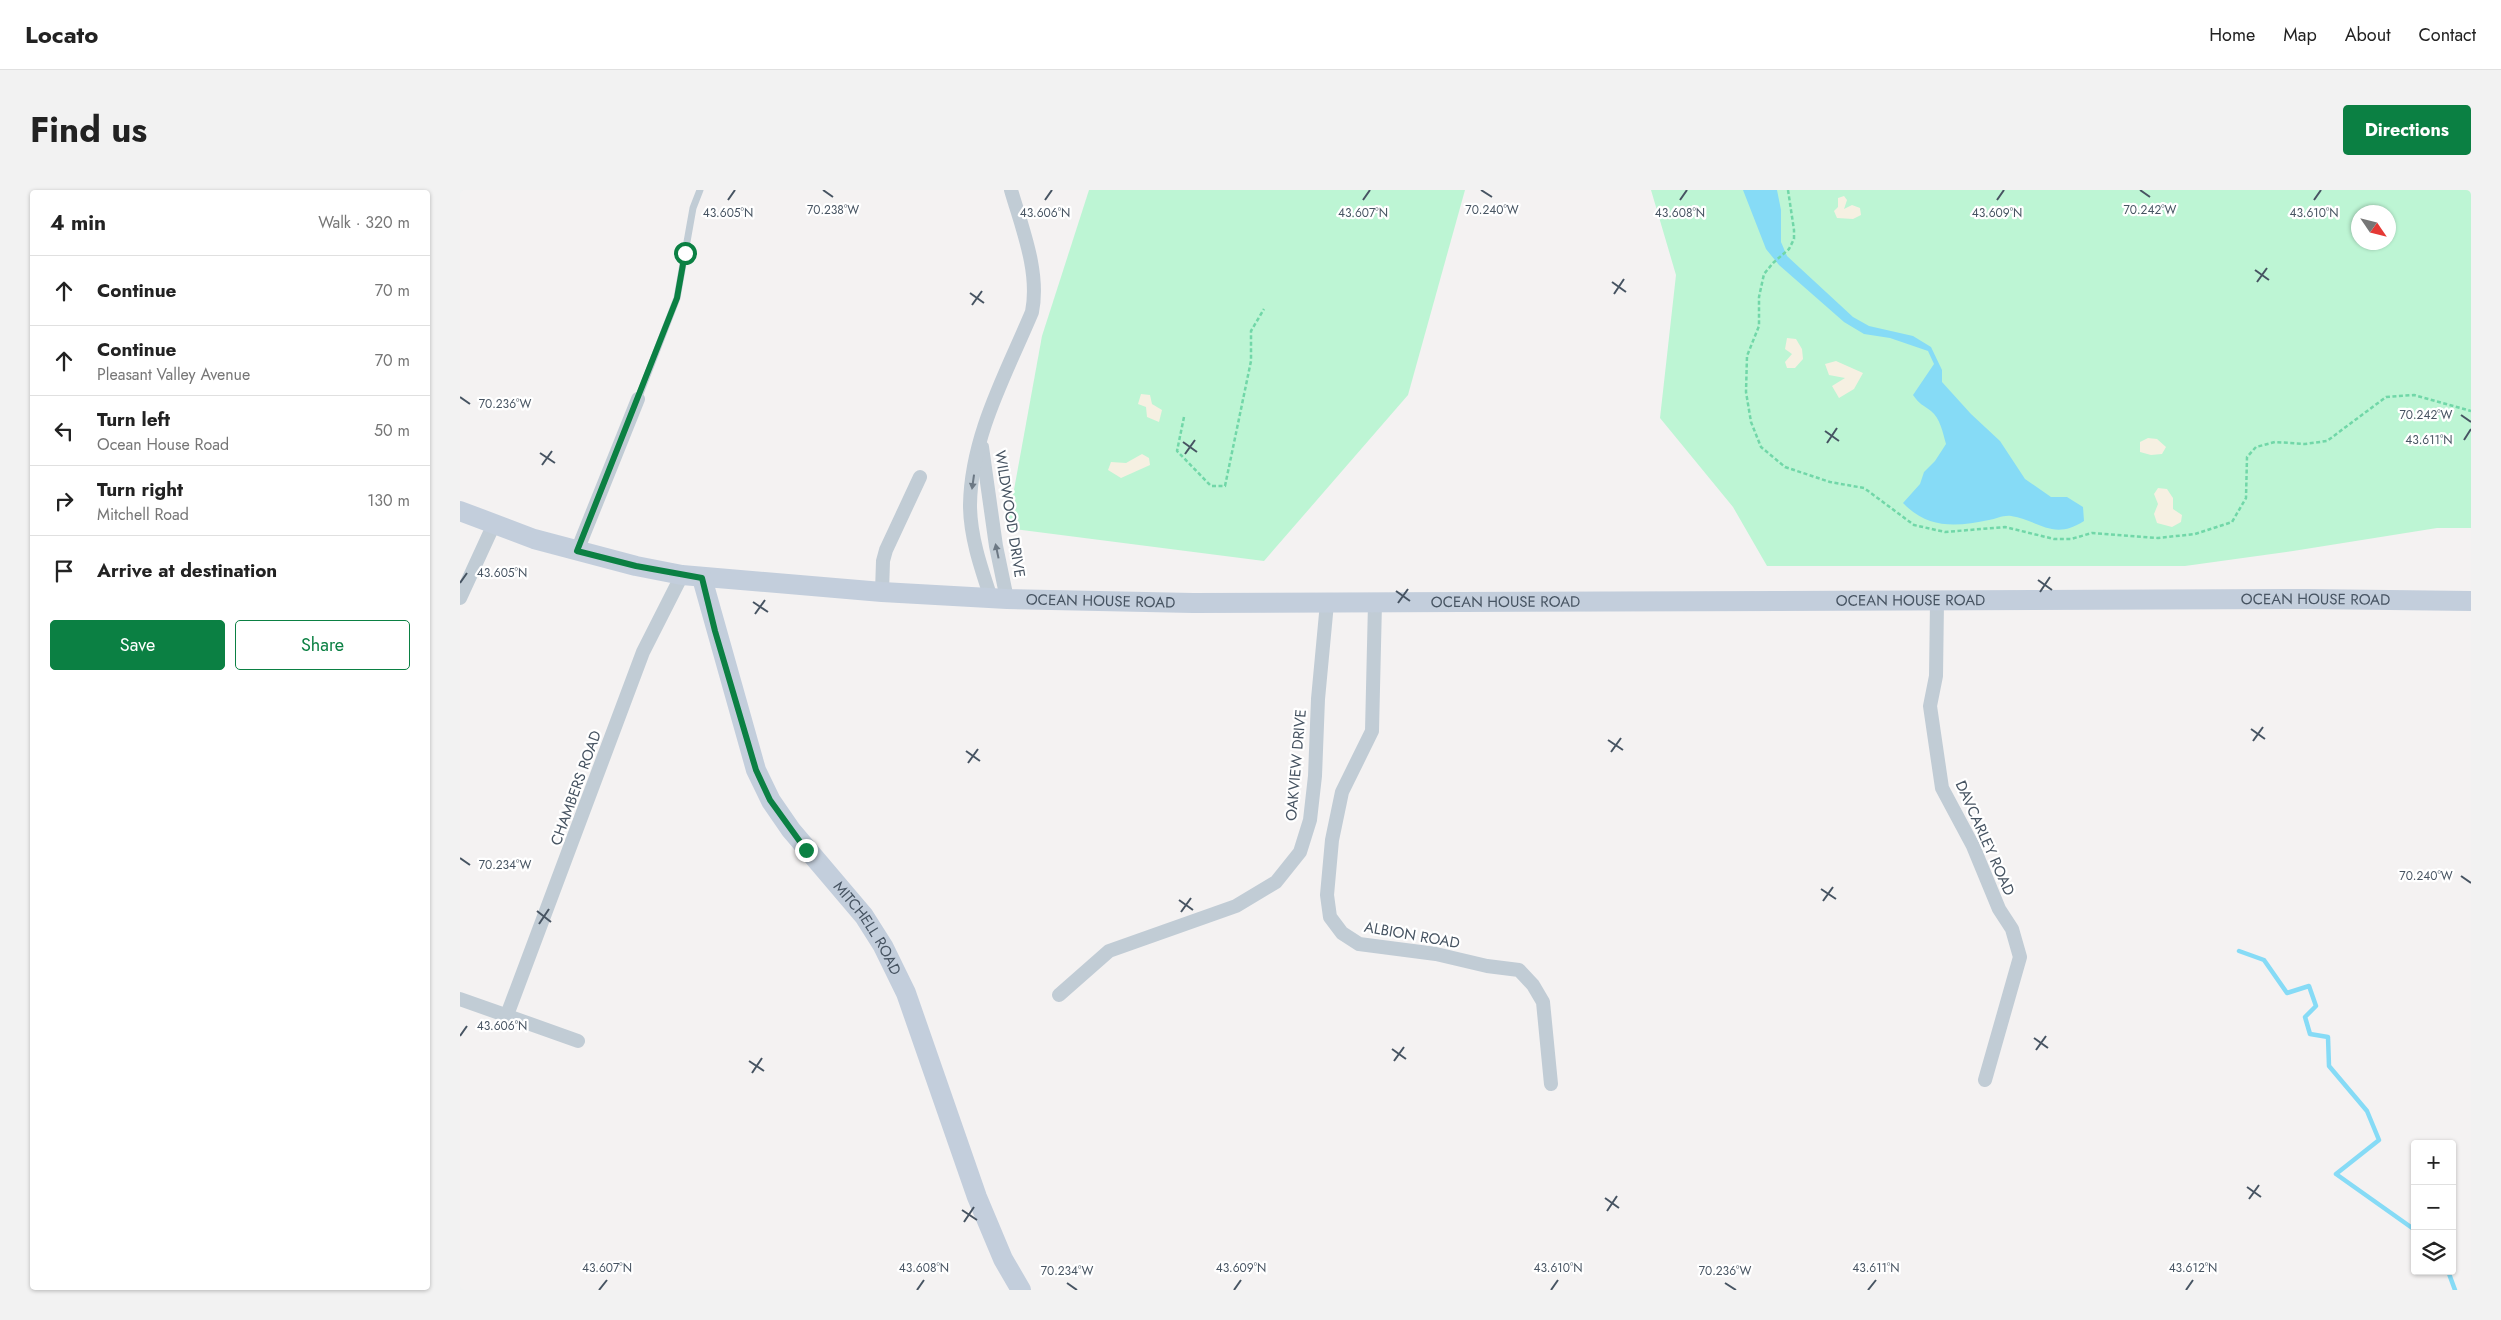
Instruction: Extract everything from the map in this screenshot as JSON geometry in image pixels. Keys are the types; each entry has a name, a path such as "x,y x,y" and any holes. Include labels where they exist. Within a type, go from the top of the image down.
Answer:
{"main road":[{"name":"OCEAN HOUSE ROAD","path":"460,511 577,551 682,575 882,592 999,598 1193,603 1937,602 2308,599 2471,601"},
{"name":"MITCHELL ROAD","path":"702,578 715,631 756,770 770,800 791,830 864,916 883,946 906,994 977,1197 1003,1259 1020,1290"}],"street":[{"name":"WILDWOOD DRIVE","path":"999,598 977,555 970,505 980,434 1032,312 1035,297 1034,278 1011,190"},
{"path":"577,551 638,399"},
{"name":"WILDWOOD DRIVE","path":"980,434 996,546 999,598"},
{"path":"882,592 883,561 886,550 920,477"},
{"path":"460,598 494,524"},
{"name":"CHAMBERS ROAD","path":"507,1015 643,652 682,575"},
{"name":"DAVCARLEY ROAD","path":"1937,602 1936,676 1930,706 1942,788 1973,846 1999,909 2012,929 2020,957 1985,1080"},
{"name":"OAKVIEW DRIVE","path":"1058,995 1109,951 1236,906 1276,882 1300,852 1310,820 1315,776 1318,699 1327,603"},
{"name":"ALBION ROAD","path":"1375,603 1372,731 1342,792 1332,840 1326,894 1330,917 1342,933 1359,944 1436,954 1487,966 1519,970 1533,985 1542,1002 1551,1084"},
{"path":"460,999 578,1041"}],"lane":[{"path":"638,399 677,298 693,208 700,190"}],"path":[{"path":"1788,190 1794,239 1788,249 1764,274 1759,297 1759,326 1747,356 1746,392 1751,422 1761,447 1786,467 1830,482 1864,488 1914,525 1937,530 1963,531 2005,527 2054,539 2071,539 2092,533 2158,538 2196,534 2232,522 2246,498 2247,457 2256,447 2275,442 2305,444 2327,441 2386,397 2414,395 2471,411"},
{"path":"1184,417 1177,451 1211,486 1225,486 1251,361 1251,331 1264,309"}],"green space":[{"path":"1089,190 1465,190 1408,395 1264,561 1007,528 1042,336"},
{"path":"1651,190 2471,190 2471,528 2437,528 2185,566 1767,566 1733,507 1660,418 1676,275"}],"sand":[{"path":"1844,196 1847,200 1844,209 1852,205 1860,208 1861,215 1853,219 1837,218 1834,211 1838,207 1838,198"},
{"path":"1787,338 1796,339 1802,349 1803,359 1795,368 1787,368 1785,362 1792,354 1785,349"},
{"path":"1836,361 1863,373 1854,389 1839,398 1832,386 1845,378 1829,375 1825,364"},
{"path":"1141,394 1150,395 1152,404 1162,410 1159,422 1147,417 1146,407 1138,404"},
{"path":"2148,438 2157,439 2166,447 2162,454 2151,455 2140,452 2140,442"},
{"path":"1142,454 1149,458 1150,465 1121,478 1108,470 1111,462 1126,463"},
{"path":"2158,488 2167,489 2173,498 2173,509 2182,515 2181,522 2172,527 2157,523 2154,514 2158,504 2154,494"}],"water":[{"path":"1743,190 1777,190 1781,210 1781,242 1787,256 1853,317 1869,326 1913,336 1931,347 1942,370 1942,382 1971,414 2000,441 2025,479 2051,497 2067,497 2083,507 2084,521 2073,527 2055,530 2011,516 1965,524 1943,524 1922,518 1903,503 1920,484 1924,472 1935,461 1946,444 1937,418 1931,411 1919,403 1913,395 1934,364 1928,351 1890,338 1864,334 1844,322 1779,265 1766,249"}],"waterway":[{"path":"2239,951 2264,960 2287,993 2309,986 2316,1006 2305,1017 2310,1034 2328,1037 2329,1066 2367,1111 2379,1140 2336,1174 2411,1227"},
{"path":"2449,1275 2455,1290"}],"route":[{"path":"685,253 677,298 577,551 636,566 702,578 715,631 756,770 770,800 806,850"}]}
